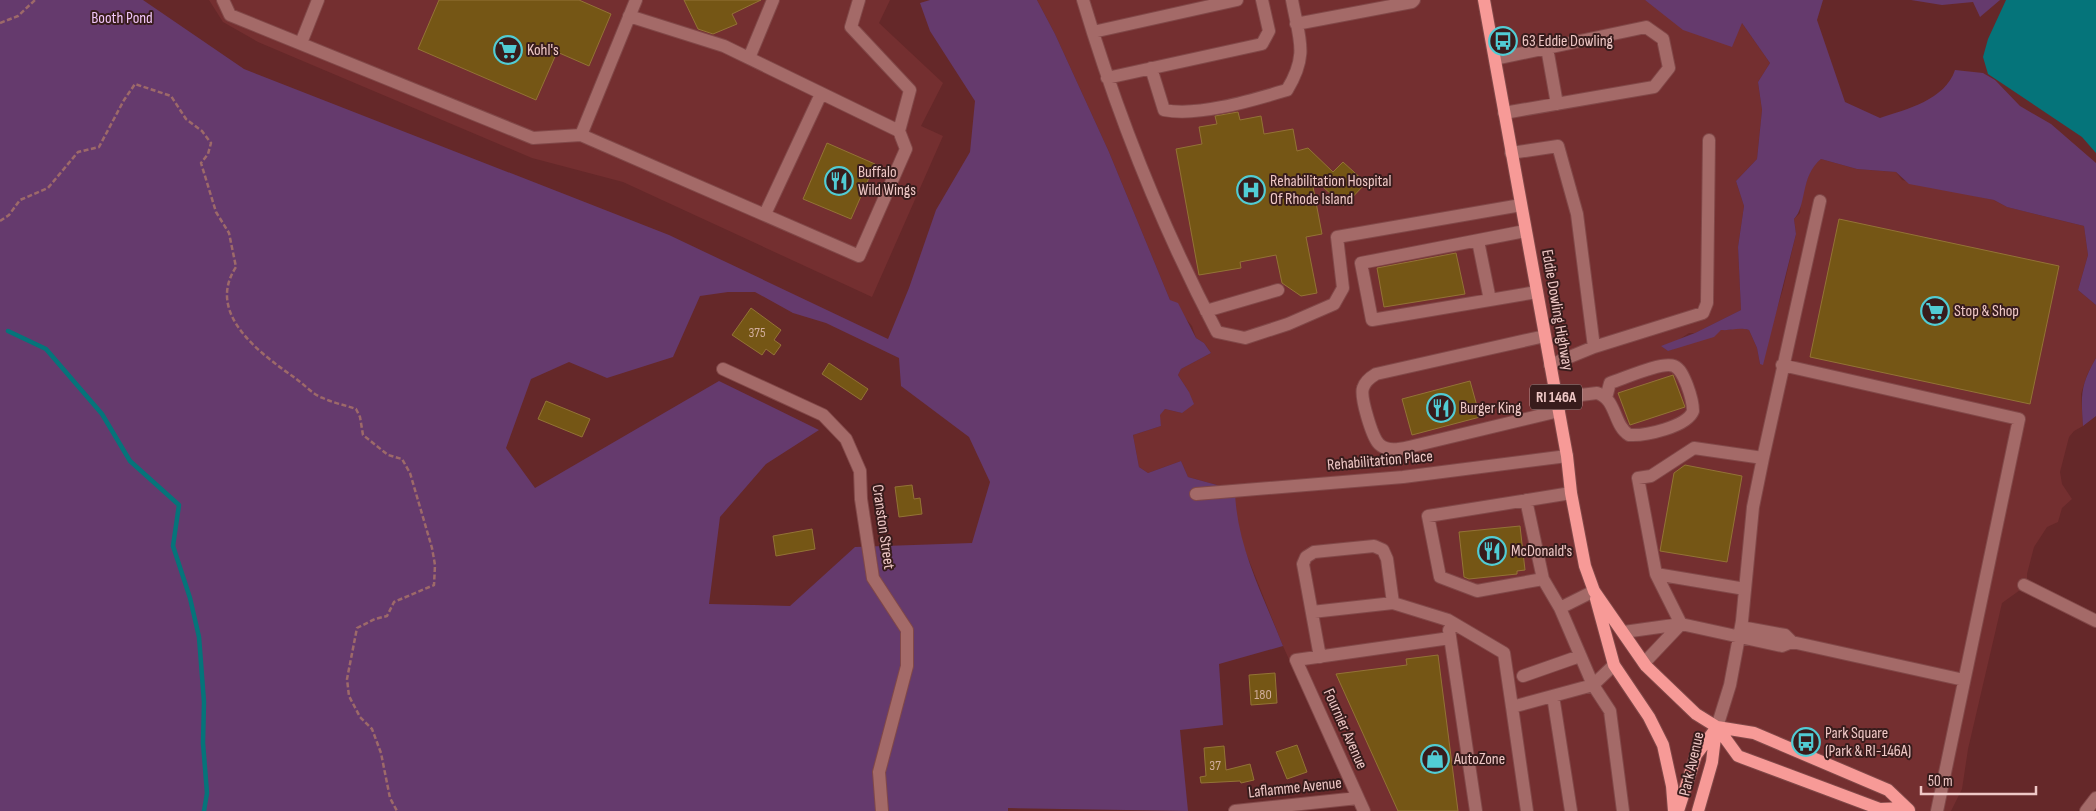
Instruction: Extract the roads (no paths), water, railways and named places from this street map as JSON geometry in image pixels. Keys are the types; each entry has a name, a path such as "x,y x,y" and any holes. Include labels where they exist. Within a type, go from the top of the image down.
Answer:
{"main road":[{"name":"Eddie Dowling Highway","path":"1484,0 1567,456 1571,493 1585,566 1594,591 1644,663 1696,714 1717,727"},
{"path":"1594,591 1614,665 1649,717 1664,745 1672,786 1674,811"},
{"name":"RI 146A","path":"1717,727 1738,756 1880,809 1909,809"},
{"name":"RI 146A","path":"1717,727 1754,733 1888,790 1909,809"},
{"name":"Park Avenue","path":"1678,811 1696,755 1717,727"},
{"name":"Park Avenue","path":"1698,811 1712,762 1717,727"}],"street":[{"path":"223,0 230,14 532,138 581,135 859,256 906,149 899,131 910,90 851,28 858,0"},
{"path":"301,43 318,0"},
{"path":"581,135 636,0"},
{"path":"749,58 773,0"},
{"path":"1093,32 1237,0"},
{"path":"1107,78 1262,44 1269,31 1262,0"},
{"path":"1151,68 1164,110 1180,114 1254,100 1286,90 1298,72 1301,54 1292,0"},
{"path":"1296,24 1412,2 1414,0"},
{"path":"1087,2 1093,32 1107,78 1186,274 1217,332 1245,338 1288,324 1334,304 1343,288 1337,237 1521,205"},
{"path":"629,16 724,46 899,131"},
{"path":"1495,59 1646,27 1663,39 1669,68 1654,87 1504,113"},
{"path":"1547,48 1557,104"},
{"path":"765,214 821,94"},
{"path":"1550,365 1594,347 1703,313 1707,303 1709,140"},
{"path":"1511,153 1558,146 1577,214 1594,347"},
{"path":"1717,727 1730,685 1740,632 1746,589 1753,507 1782,365 1820,202"},
{"path":"1526,231 1361,263 1372,320 1537,292"},
{"path":"1478,241 1490,300"},
{"path":"1206,311 1278,290"},
{"path":"1545,336 1376,374 1368,379 1363,387 1362,397 1374,437 1380,445 1389,449 1404,448 1495,426 1557,404 1597,393 1606,398 1621,427 1629,434 1650,433 1686,421 1693,411 1690,394 1684,378 1675,366 1669,365 1659,366 1610,383 1606,398"},
{"path":"1782,365 2019,418 1937,811"},
{"name":"Cranston Street","path":"723,369 823,415 846,439 860,471 861,499 873,578 907,630 907,666 879,772 882,811"},
{"path":"1681,624 1656,574 1638,478 1651,476 1694,448 1763,458"},
{"name":"Rehabilitation Place","path":"1196,494 1403,477 1567,456"},
{"path":"1543,579 1477,591 1440,577 1428,516 1571,493"},
{"path":"1526,500 1543,579 1560,608 1593,685 1610,711 1623,811"},
{"path":"1393,603 1387,559 1383,550 1374,546 1314,552 1306,557 1303,564 1320,657 1450,638"},
{"path":"1656,574 1746,589"},
{"path":"2024,585 2096,621"},
{"path":"1560,608 1594,591"},
{"path":"1312,612 1393,603 1448,620 1504,653 1527,811"},
{"path":"1448,620 1476,811"},
{"path":"1624,632 1681,624 1740,632 1782,646 1792,642 1964,680"},
{"path":"1644,663 1681,624"},
{"path":"1523,676 1580,656"},
{"name":"Fournier Avenue","path":"1320,657 1296,660 1364,811"},
{"path":"1512,707 1593,685 1614,665"},
{"path":"1553,696 1571,811"},
{"name":"Laflamme Avenue","path":"1235,811 1358,798"},
{"path":"2086,811 2096,798"}],"water":[{"path":"2006,0 2096,0 2096,153 2082,137 1988,74 1983,57 1988,39"}],"waterway":[{"path":"8,331 46,349 102,414 130,461 179,505 173,546 190,598 199,637 204,702 203,743 207,793 204,811"}],"place":[{"name":"63 Eddie Dowling","path":"1503,41"},
{"name":"Kohl's","path":"508,50"},
{"name":"Buffalo Wild Wings","path":"839,181"},
{"name":"Rehabilitation Hospital Of Rhode Island","path":"1251,190"},
{"name":"Stop & Shop","path":"1935,311"},
{"name":"Burger King","path":"1441,408"},
{"name":"McDonald's","path":"1492,551"},
{"name":"Park Square (Park & RI-146A)","path":"1806,742"},
{"name":"AutoZone","path":"1435,759"}],"park label":[{"name":"Booth Pond","path":"122,18"}]}
